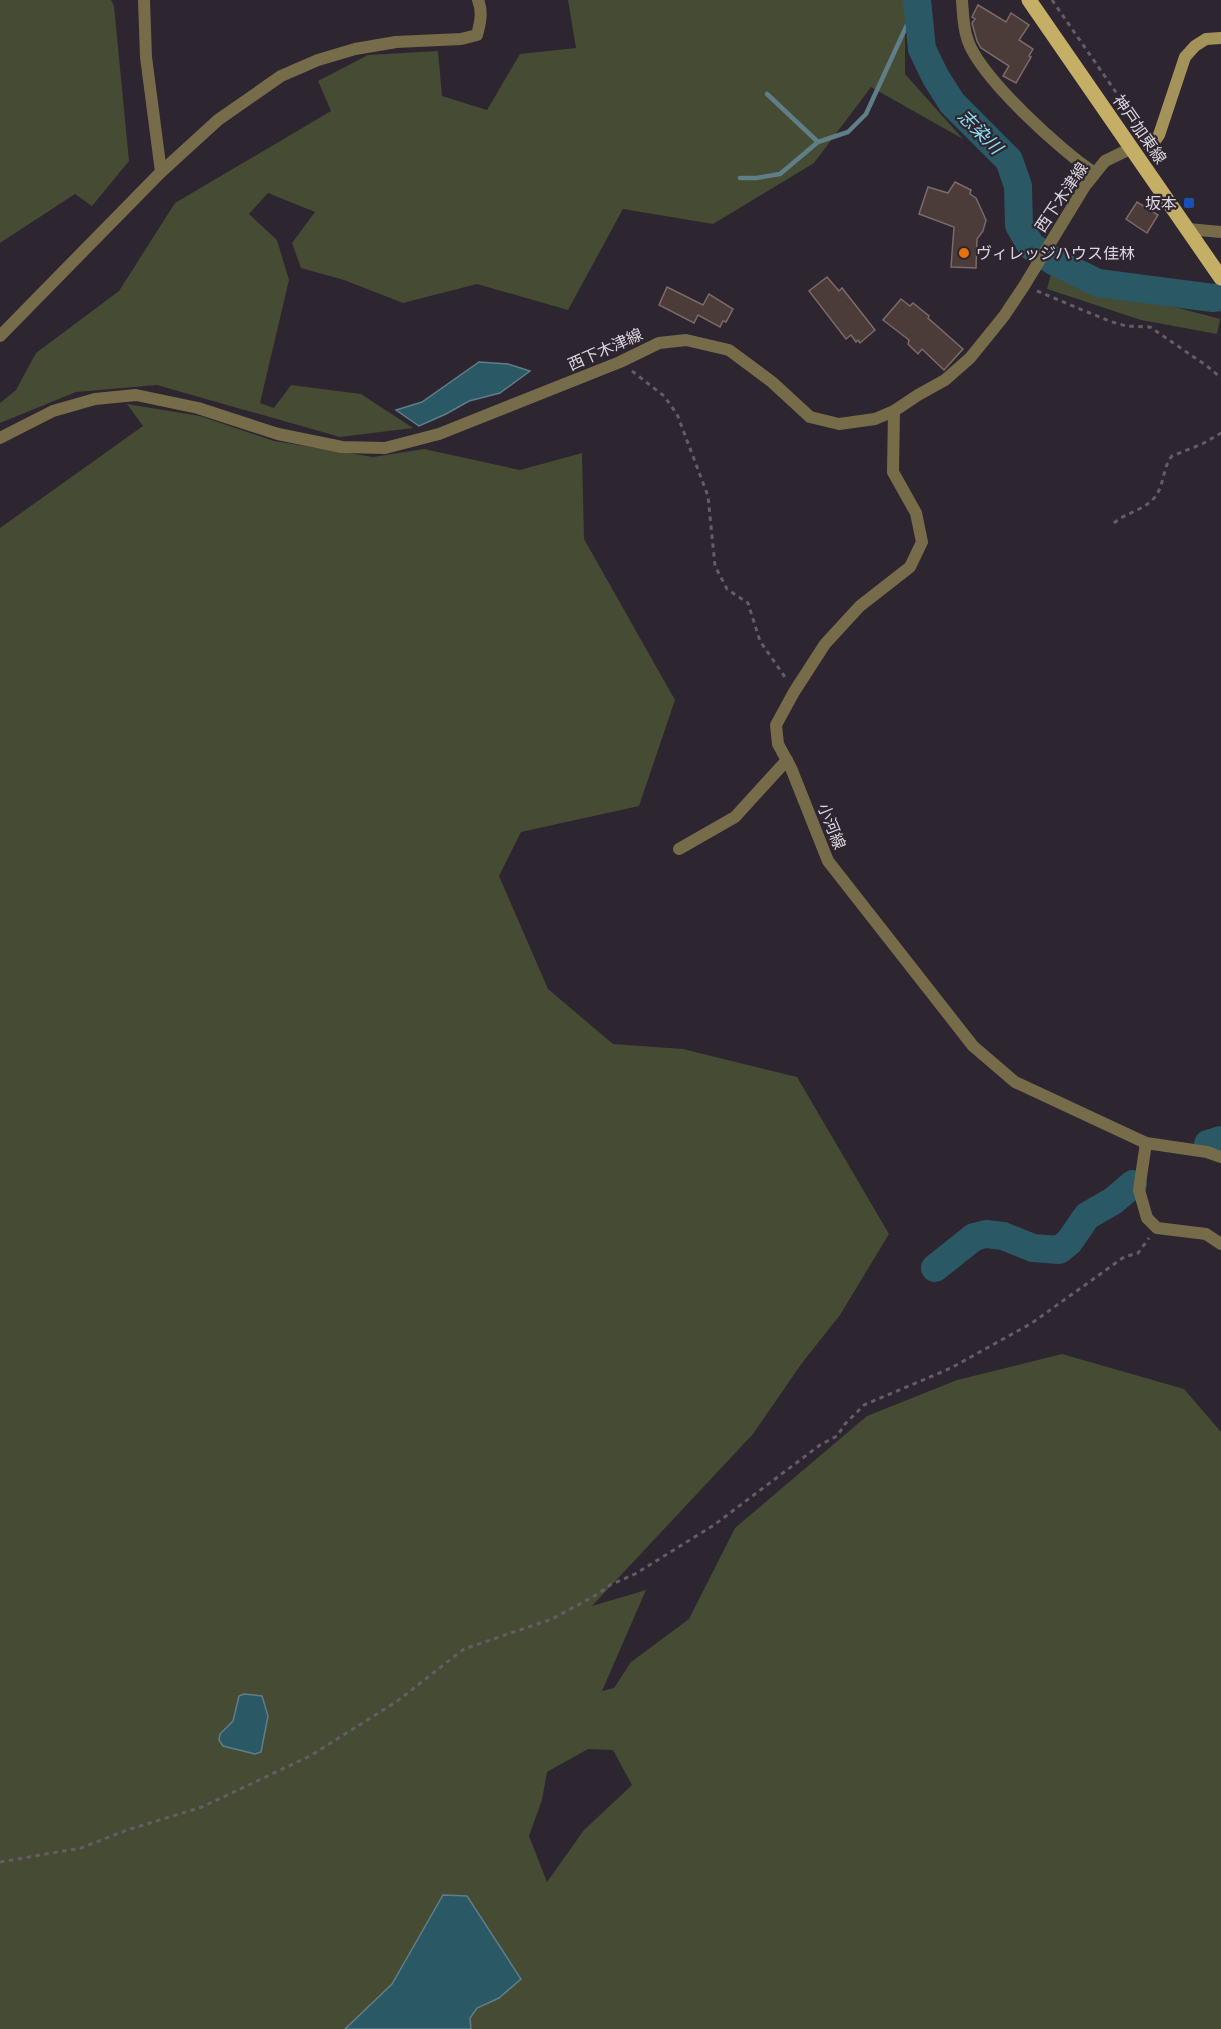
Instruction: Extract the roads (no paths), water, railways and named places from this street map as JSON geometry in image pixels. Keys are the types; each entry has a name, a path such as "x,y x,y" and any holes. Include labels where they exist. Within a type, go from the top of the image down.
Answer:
{"main road":[{"name":"神戸加東線","path":"1029,0 1221,278"},
{"path":"1148,145 1154,142 1159,135 1185,57 1195,46 1206,39 1221,38"}],"street":[{"path":"144,0 147,57 161,172"},
{"path":"0,336 161,172 218,120 281,76 327,57 375,45 461,39 477,35 481,6 478,0"},
{"path":"962,0 968,42 979,61 1042,130 1080,164 1095,173"},
{"name":"西下木津線","path":"0,438 53,411 95,399 136,395 198,408 278,434 342,447 385,448 439,434 620,362 659,343 686,340 729,350 772,382 810,417 839,424 875,419 894,411 945,380 970,358 1004,316 1095,173 1106,161 1132,148 1148,145"},
{"path":"1193,236 1221,232"},
{"name":"小河線","path":"894,411 893,472 916,513 922,542 910,567 860,606 825,644 776,725 778,744 787,760 828,861 973,1046 1016,1082 1146,1143 1207,1152 1221,1157"},
{"path":"679,849 735,818 787,760"},
{"path":"1146,1143 1139,1190 1147,1218 1157,1228 1206,1234 1221,1244"}],"water":[{"path":"479,362 508,364 530,371 500,393 469,401 419,426 396,410 422,402"},
{"path":"244,1694 262,1696 268,1716 261,1752 255,1754 223,1746 219,1740 220,1734 233,1721 239,1696"},
{"path":"443,1895 467,1896 521,1979 499,1998 477,2008 470,2018 471,2029 345,2029 392,1984"}],"waterway":[{"name":"志染川","path":"917,0 922,49 935,76 952,103 1009,160 1018,186 1019,225 1031,246 1055,262 1098,283 1213,298 1221,297"},
{"path":"740,178 780,174 818,142 848,132 866,114 917,3"},
{"path":"767,94 818,142"},
{"path":"1208,1144 1221,1140"},
{"path":"935,1268 974,1237 986,1234 1003,1236 1033,1248 1059,1250 1069,1242 1087,1216 1113,1201 1133,1184"}],"place":[{"name":"坂本","path":"1189,203"},
{"name":"ヴィレッジハウス佳林","path":"964,253"}]}
